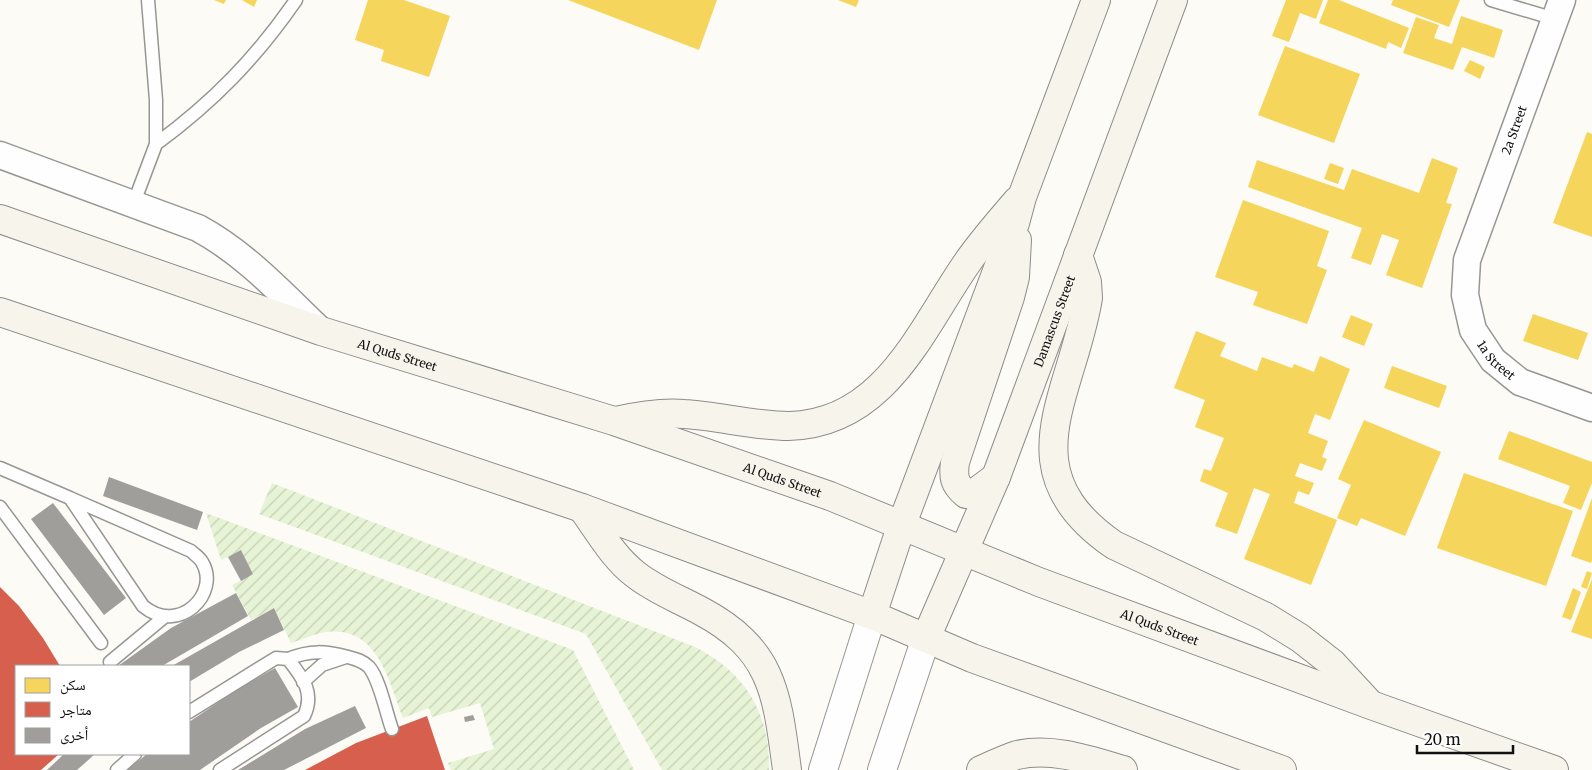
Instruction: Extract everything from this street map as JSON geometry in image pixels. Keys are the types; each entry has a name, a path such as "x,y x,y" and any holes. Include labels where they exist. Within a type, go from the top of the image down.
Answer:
{"main road":[{"path":"872,615 902,524 1096,0"},
{"name":"Damascus Street","path":"926,638 996,477 1173,0"},
{"path":"614,421 645,415 682,414 764,425 790,426 836,416 853,407 874,393 892,376 913,348 966,263 992,229 1022,196"},
{"name":"Al Quds Street","path":"0,219 321,331 614,421 830,496 964,549 1039,582 1371,705 1554,770"},
{"path":"996,477 976,492 966,494 958,487 953,476 955,462 1016,277 1015,223"},
{"path":"1078,255 1087,282 1086,315 1059,405 1053,437 1057,475 1066,497 1092,530 1114,545 1266,618 1300,638 1332,663 1371,705"},
{"path":"0,312 582,508 872,615 972,658 1282,770"},
{"path":"582,508 615,553 634,573 657,589 728,626 752,648 771,686 779,712 787,770"},
{"path":"981,770 1017,755 1050,753 1083,758 1123,770"}],"street":[{"name":"2a Street","path":"1467,260 1558,10"},
{"path":"0,155 198,228 235,251 321,331"},
{"name":"1a Street","path":"1467,260 1465,295 1473,330 1493,360 1520,382 1592,408"},
{"path":"823,770 872,615"},
{"path":"882,770 926,638"}],"lane":[{"path":"133,205 156,144 156,100 148,0"},
{"path":"156,144 189,120 236,76 276,30 296,0"},
{"path":"1491,0 1558,10"},
{"path":"0,468 70,498 191,552 202,562 207,575 205,590 197,602 182,615 163,618 152,614 144,606 70,498"},
{"path":"0,507 101,643"},
{"path":"110,662 163,618"},
{"path":"190,711 276,658 288,659 316,650 359,660 369,668 375,679 392,730"},
{"path":"303,682 322,665 346,657"},
{"path":"220,770 304,716 310,704 308,691 288,659"},
{"path":"117,770 134,755"}],"green space":[{"path":"272,483 695,647 713,657 741,682 759,713 765,730 769,770 662,770 586,634 259,514"},
{"path":"206,513 573,650 634,770 451,770 448,763 494,749 480,703 432,717 429,708 403,718 392,687 377,657 368,645 355,636 340,632 321,633 291,643 274,608 251,620 232,585 253,574 241,551 221,560"}],"building: سكن":[{"path":"214,0 226,0 224,4"},
{"path":"242,0 257,0 254,7"},
{"path":"368,0 404,0 450,16 429,77 381,61 384,50 355,40"},
{"path":"568,0 717,0 699,50"},
{"path":"838,0 859,0 856,7"},
{"path":"1286,0 1323,0 1316,19 1300,13 1289,42 1272,36"},
{"path":"1328,0 1339,0 1409,28 1401,48 1388,42 1386,49 1319,23"},
{"path":"1393,0 1460,0 1449,27 1391,5"},
{"path":"1461,16 1503,30 1494,58 1462,47 1453,70 1403,53 1416,17 1439,25 1434,38 1452,44"},
{"path":"1285,46 1360,74 1334,143 1258,115"},
{"path":"1470,60 1485,67 1480,79 1464,71"},
{"path":"1587,132 1592,134 1592,237 1553,223"},
{"path":"1432,158 1458,168 1446,203 1452,204 1422,288 1386,275 1399,240 1382,234 1371,265 1351,258 1362,228 1248,187 1257,160 1344,190 1352,169 1419,193"},
{"path":"1330,163 1344,168 1338,184 1324,179"},
{"path":"1243,200 1329,231 1317,266 1327,270 1307,324 1253,305 1258,292 1215,277"},
{"path":"1533,314 1588,333 1578,360 1523,341"},
{"path":"1351,315 1373,324 1364,346 1342,337"},
{"path":"1196,331 1226,343 1220,356 1257,371 1262,357 1292,368 1294,364 1314,372 1320,356 1350,369 1330,420 1315,414 1308,433 1328,441 1322,457 1327,459 1322,471 1300,463 1295,476 1314,483 1309,495 1298,491 1294,503 1337,520 1311,585 1244,559 1270,494 1254,488 1237,534 1215,526 1228,493 1200,481 1204,469 1211,471 1224,438 1195,427 1205,400 1174,388"},
{"path":"1392,366 1447,386 1439,408 1384,388"},
{"path":"1364,420 1441,452 1405,536 1361,518 1357,526 1337,518 1351,485 1338,479"},
{"path":"1509,431 1592,462 1592,483 1581,510 1563,503 1570,486 1498,459"},
{"path":"1464,473 1573,511 1546,586 1437,548"},
{"path":"1592,498 1592,561 1591,563 1571,556"},
{"path":"1587,571 1592,573 1587,589 1581,587"},
{"path":"1592,579 1592,639 1571,632"},
{"path":"1573,588 1581,592 1571,620 1562,617"}],"building: متاجر":[{"path":"0,587 19,606 43,638 59,665 15,665 15,755 58,755 41,770 0,770"},
{"path":"427,716 445,770 305,770 356,743"}],"building: أخرى":[{"path":"109,477 203,512 197,530 103,496"},
{"path":"53,503 126,598 104,615 31,519"},
{"path":"241,550 253,574 241,581 228,557"},
{"path":"236,593 248,616 164,665 119,665 171,628"},
{"path":"274,608 284,630 239,652 190,681 190,665 174,665"},
{"path":"275,668 298,707 261,728 200,770 127,770 146,755 190,755 190,721 238,689"},
{"path":"355,706 366,728 284,770 238,770 305,729"},
{"path":"473,715 475,720 465,722 464,717"},
{"path":"63,755 94,755 77,770 47,770"}]}
